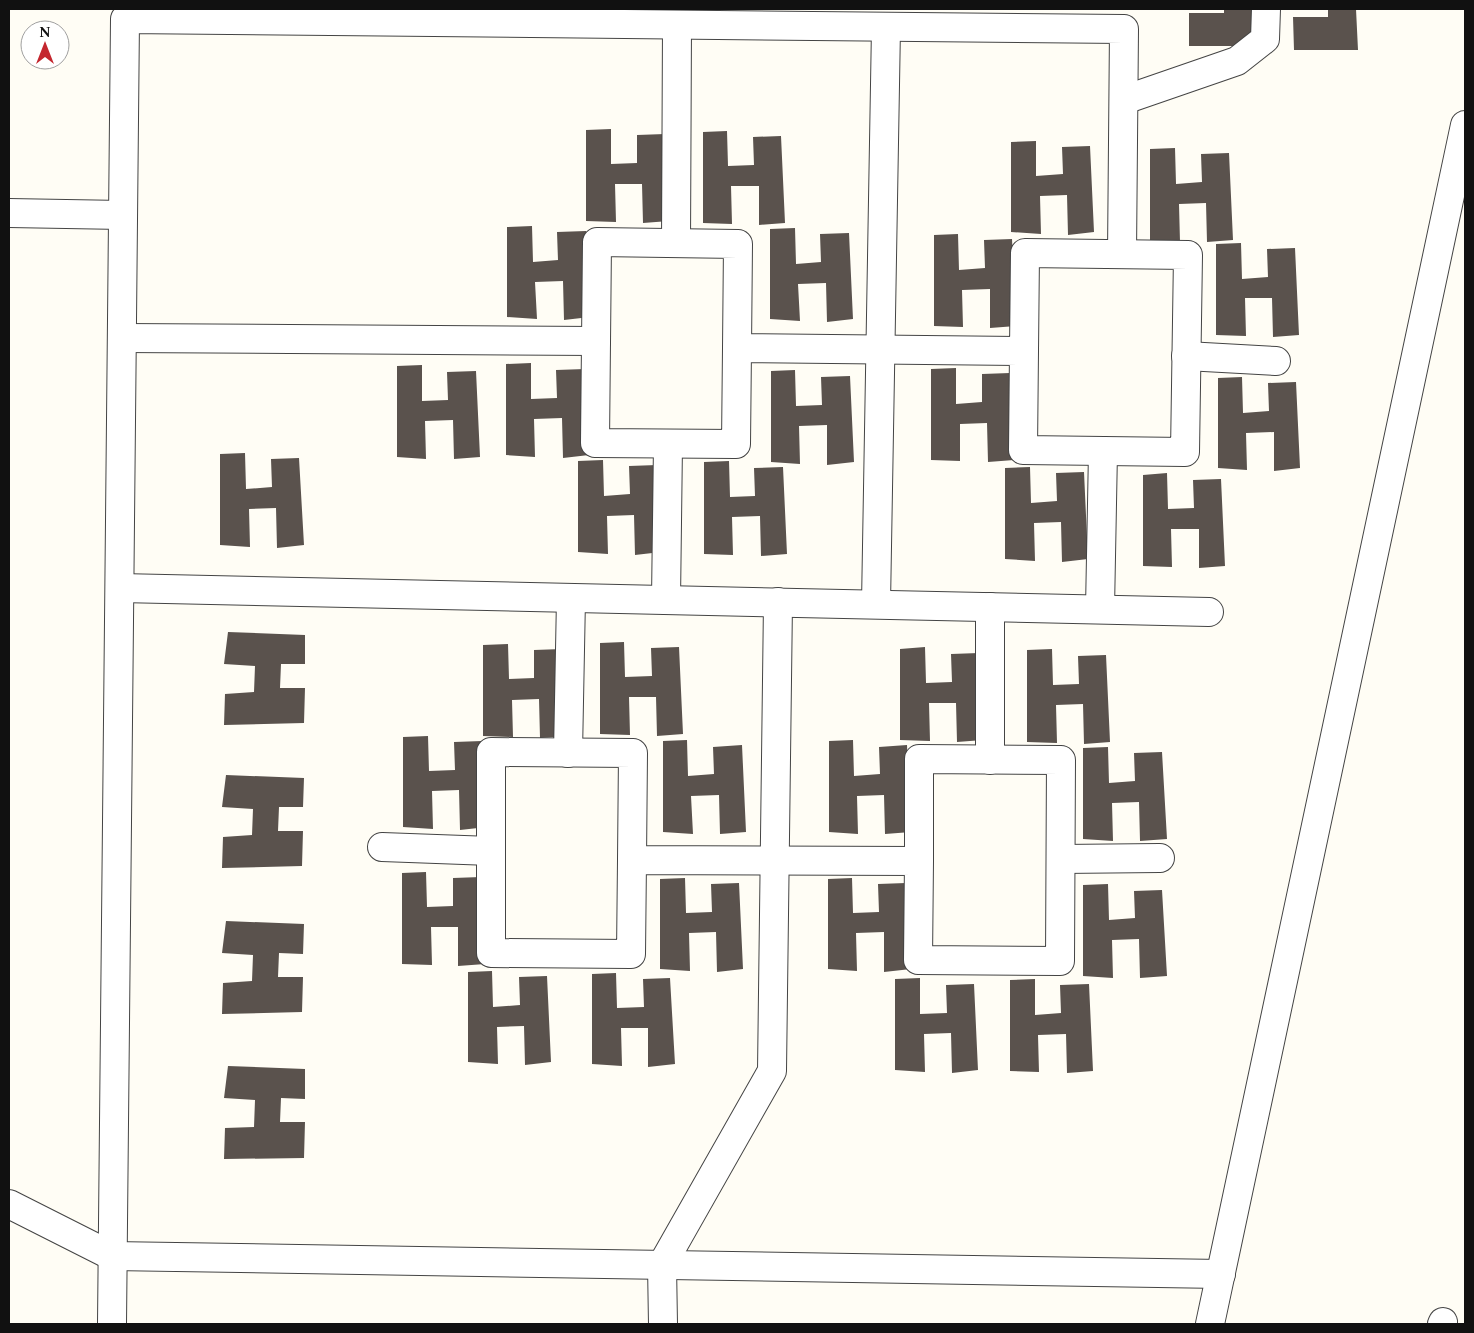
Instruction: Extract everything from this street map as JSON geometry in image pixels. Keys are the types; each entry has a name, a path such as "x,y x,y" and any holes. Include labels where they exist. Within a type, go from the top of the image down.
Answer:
{"street":[{"path":"1124,100 1237,61 1265,39 1266,9"},
{"path":"112,1324 125,14 581,16 678,25 757,17 886,27 929,18 1104,19 1124,29 1122,254"},
{"path":"676,243 678,25"},
{"path":"876,604 886,27"},
{"path":"1210,1324 1465,125"},
{"path":"9,213 123,215"},
{"path":"597,242 738,244 736,444 595,442 596,341 597,242"},
{"path":"1025,253 1188,255 1185,452 1023,450 1024,351 1025,253"},
{"path":"122,338 596,341"},
{"path":"737,348 1024,351"},
{"path":"1186,356 1276,361"},
{"path":"666,600 668,444"},
{"path":"1100,610 1103,452"},
{"path":"120,588 1209,612"},
{"path":"568,753 571,598"},
{"path":"663,1324 662,1265 772,1071 778,602"},
{"path":"990,608 990,760"},
{"path":"492,752 632,754 631,954 490,953 491,851 492,752"},
{"path":"919,760 990,760 1061,760 1060,961 918,960 919,760"},
{"path":"382,847 491,851"},
{"path":"1061,859 1160,858"},
{"path":"632,860 919,861"},
{"path":"9,1204 112,1256 1221,1274"}],"building":[{"path":"1224,9 1252,9 1254,46 1189,46 1189,13 1224,13"},
{"path":"1328,9 1356,9 1358,50 1294,50 1293,17 1328,17"},
{"path":"611,129 611,164 637,163 637,135 665,134 669,221 643,223 642,184 615,184 616,222 586,221 586,130"},
{"path":"727,131 728,166 754,165 753,137 781,136 785,223 759,225 759,186 731,186 732,224 703,223 703,132"},
{"path":"1036,141 1036,176 1063,174 1062,147 1090,146 1094,232 1068,235 1067,195 1040,196 1041,234 1011,232 1011,142"},
{"path":"1175,148 1176,184 1202,182 1201,154 1229,153 1233,240 1207,242 1206,203 1179,204 1180,242 1150,240 1150,149"},
{"path":"532,226 533,262 558,260 557,232 586,231 590,317 564,320 563,281 535,282 537,319 507,317 507,227"},
{"path":"795,228 796,264 821,262 820,234 849,233 853,319 827,322 826,283 798,284 800,321 770,319 770,229"},
{"path":"958,234 959,270 985,268 984,240 1012,239 1016,326 990,328 990,289 962,290 963,327 934,326 934,235"},
{"path":"1241,243 1242,279 1268,277 1267,249 1295,248 1299,335 1273,337 1272,298 1245,298 1246,336 1216,335 1216,244"},
{"path":"531,363 531,399 557,398 556,370 585,369 589,455 563,458 562,418 534,419 535,457 506,455 506,364"},
{"path":"422,365 422,401 448,400 447,372 476,371 480,457 454,459 453,420 425,421 426,459 397,457 397,366"},
{"path":"956,368 956,404 982,402 982,374 1010,373 1014,460 988,462 987,423 960,424 960,461 931,460 931,369"},
{"path":"795,370 796,406 822,405 821,377 850,376 854,462 827,465 827,425 799,426 800,464 771,462 771,371"},
{"path":"1242,377 1243,413 1269,411 1268,383 1296,382 1300,468 1274,471 1274,432 1246,433 1247,470 1218,468 1218,378"},
{"path":"245,453 246,489 272,487 271,459 299,458 304,545 277,548 276,508 249,509 250,547 220,545 220,454"},
{"path":"603,460 604,496 630,494 629,466 657,465 661,552 635,555 634,515 607,516 608,554 578,552 578,461"},
{"path":"729,461 730,497 755,496 754,468 783,467 787,554 761,556 760,516 732,517 733,555 704,554 704,462"},
{"path":"1030,467 1031,503 1057,501 1056,473 1084,472 1088,559 1062,562 1061,522 1034,523 1035,561 1005,559 1005,468"},
{"path":"1167,473 1168,509 1194,508 1193,480 1221,479 1225,566 1199,568 1199,529 1171,529 1172,567 1143,566 1143,475"},
{"path":"228,632 305,635 305,664 281,664 280,688 305,688 304,723 224,725 225,694 254,692 255,666 224,664"},
{"path":"624,642 625,677 652,676 651,648 679,647 683,734 657,736 656,697 629,697 630,735 600,734 600,643"},
{"path":"508,644 509,679 534,678 534,650 562,649 566,736 540,738 539,699 512,700 513,737 483,736 483,645"},
{"path":"925,647 926,683 952,682 951,654 979,653 983,740 957,742 956,703 929,703 930,741 900,740 900,649"},
{"path":"1052,649 1053,685 1079,684 1078,656 1106,655 1110,742 1084,744 1083,704 1056,705 1057,743 1027,742 1027,650"},
{"path":"428,736 429,771 455,770 454,742 482,741 487,827 460,830 459,790 432,791 433,829 403,827 403,737"},
{"path":"687,740 688,776 714,774 713,747 742,745 746,832 720,834 719,795 691,796 693,834 663,832 663,741"},
{"path":"853,740 854,776 880,774 879,747 907,745 911,832 885,834 884,795 857,796 858,834 829,832 829,741"},
{"path":"1108,747 1109,783 1135,781 1134,753 1162,752 1167,839 1140,841 1139,802 1112,803 1113,841 1083,839 1083,748"},
{"path":"226,775 304,778 303,807 279,807 278,831 303,831 302,866 222,868 223,837 252,835 253,809 222,807"},
{"path":"426,872 427,907 453,906 453,878 481,877 485,964 458,966 458,927 431,927 432,965 402,964 402,873"},
{"path":"685,878 686,913 712,912 711,884 739,883 743,969 717,972 716,932 689,933 690,971 660,969 660,879"},
{"path":"852,878 853,913 879,912 878,884 906,883 911,969 884,972 884,932 856,933 857,971 828,969 828,879"},
{"path":"1108,884 1109,920 1135,918 1134,891 1162,890 1167,976 1140,978 1139,939 1112,940 1113,978 1083,976 1083,885"},
{"path":"226,921 304,924 303,954 279,953 278,977 303,977 302,1012 222,1014 223,983 252,981 253,955 222,953"},
{"path":"492,971 493,1007 520,1005 519,977 547,976 551,1062 525,1065 524,1026 497,1027 498,1064 468,1062 468,972"},
{"path":"616,973 617,1008 644,1007 643,979 670,978 675,1064 648,1067 648,1028 621,1028 622,1066 592,1064 592,974"},
{"path":"920,978 920,1014 947,1013 946,985 974,984 978,1070 952,1073 951,1033 924,1034 925,1072 895,1070 895,979"},
{"path":"1035,979 1035,1015 1061,1013 1060,985 1089,984 1093,1071 1067,1073 1066,1034 1038,1035 1039,1072 1010,1071 1010,980"},
{"path":"228,1066 305,1069 305,1099 281,1098 280,1122 305,1122 304,1158 224,1159 225,1128 254,1127 255,1100 224,1098"}]}
